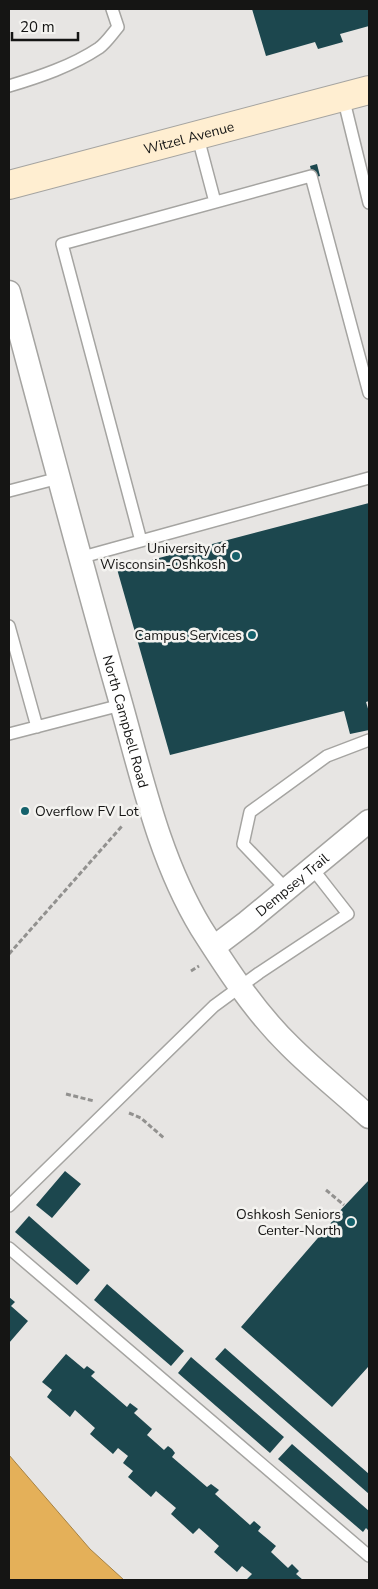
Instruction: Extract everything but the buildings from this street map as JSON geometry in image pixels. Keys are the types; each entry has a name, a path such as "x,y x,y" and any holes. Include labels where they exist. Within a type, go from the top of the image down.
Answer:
{"main road":[{"name":"Witzel Avenue","path":"9,185 369,90"}],"street":[{"name":"North Campbell Road","path":"9,292 142,780 166,854 200,926 240,986 288,1044 369,1117"},
{"name":"Dempsey Trail","path":"214,947 287,890 369,820"}],"lane":[{"path":"9,86 38,77 69,64 100,47 118,27 112,9"},
{"path":"343,97 369,203"},
{"path":"197,134 215,202"},
{"path":"141,541 62,244 311,176 369,393"},
{"path":"9,491 59,478"},
{"path":"80,558 369,478"},
{"path":"9,626 37,727"},
{"path":"9,734 122,706"},
{"path":"287,890 243,844 250,812 327,756 369,740"},
{"path":"9,1206 214,1006 240,986 348,914 312,868"},
{"path":"9,1248 369,1556"}],"path":[{"path":"9,954 123,824"},
{"path":"326,1190 344,1205"}],"shaded area":[{"path":"9,1455 90,1549 124,1580 9,1580"}],"place":[{"name":"University of Wisconsin-Oshkosh","path":"236,556"},
{"name":"Campus Services","path":"252,635"},
{"name":"Overflow FV Lot","path":"25,811"},
{"name":"Oshkosh Seniors Center-North","path":"351,1222"}]}
